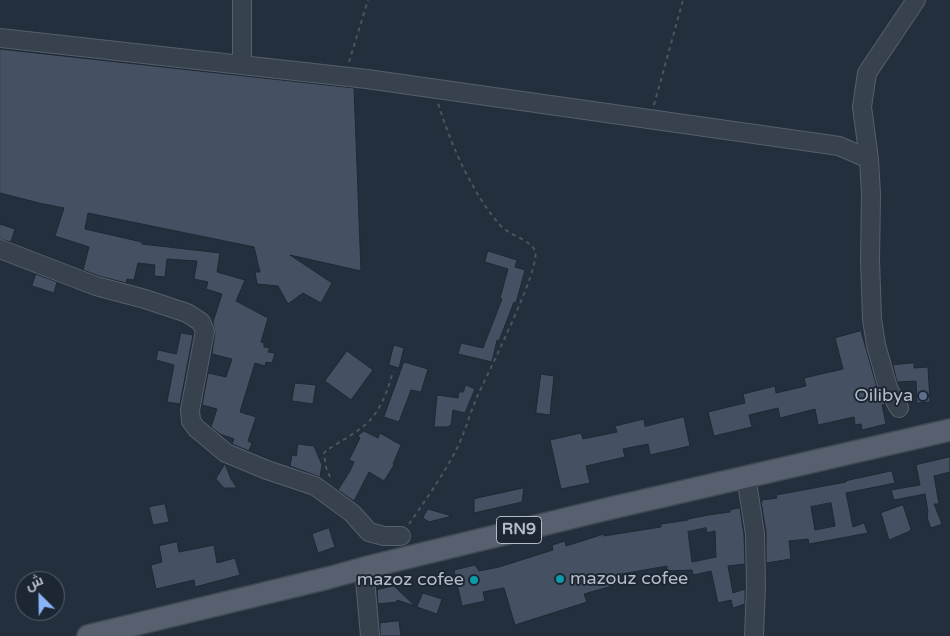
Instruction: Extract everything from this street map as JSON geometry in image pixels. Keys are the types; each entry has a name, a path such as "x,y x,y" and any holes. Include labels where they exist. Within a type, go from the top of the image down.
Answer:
{"main road":[{"name":"RN9","path":"88,636 746,476 950,430"}],"street":[{"path":"242,0 242,65"},
{"path":"899,408 888,388 876,345 872,319 870,260 871,194 869,159 862,107 868,73 916,0"},
{"path":"0,38 433,88 839,146 869,159"},
{"path":"0,249 96,286 188,313 201,322 205,331 190,410 191,421 196,428 226,453 267,470 315,486 352,513 368,532 384,536 401,536"},
{"path":"746,476 755,534 756,586 754,636"},
{"path":"364,568 370,636"}],"path":[{"path":"345,77 368,0"},
{"path":"650,119 683,0"},
{"path":"401,536 432,492 455,452 476,399 511,325 533,271 536,254 531,245 501,226 481,200 463,166 447,129 433,88"},
{"path":"328,496 333,485 326,467 324,453 372,418 388,390 393,371"}],"building":[{"path":"0,49 354,88 361,271 290,255 332,283 321,303 303,293 288,304 278,286 257,284 255,272 260,272 254,247 88,213 85,229 142,242 142,244 220,253 217,272 245,280 236,301 268,318 261,342 264,343 264,347 270,348 268,352 275,353 272,363 266,362 265,366 255,363 240,412 256,417 248,441 252,443 249,451 232,444 234,439 220,434 211,427 217,409 202,405 208,373 226,377 232,359 212,354 215,332 213,322 222,294 206,289 208,282 194,279 197,261 167,259 165,277 154,276 155,265 138,263 134,280 127,279 126,283 99,276 83,270 89,247 55,236 64,208 0,193"},
{"path":"0,224 15,229 11,242 0,239"},
{"path":"488,251 517,260 515,267 525,270 516,303 514,302 499,341 497,340 492,362 458,354 461,343 483,348 502,299 500,298 508,269 485,262"},
{"path":"36,274 57,282 54,293 32,286"},
{"path":"861,331 878,391 885,404 882,405 886,424 862,430 861,424 855,425 854,417 818,425 815,409 780,418 778,408 749,415 752,427 714,436 708,412 745,403 743,394 775,386 776,393 806,386 804,378 843,369 835,338"},
{"path":"181,333 193,335 180,404 167,402 174,365 156,360 158,350 176,354"},
{"path":"394,345 404,348 399,368 389,365"},
{"path":"347,351 373,370 351,400 325,381"},
{"path":"404,362 428,369 421,392 411,390 399,422 384,417"},
{"path":"914,363 914,368 928,367 930,402 917,403 916,381 897,382 893,365"},
{"path":"541,374 554,376 550,415 536,413"},
{"path":"295,383 316,385 313,404 292,401"},
{"path":"466,385 475,389 465,413 453,410 451,425 447,427 434,427 437,395 458,398 459,392 463,392"},
{"path":"684,417 690,446 650,455 648,444 623,449 625,457 586,466 590,483 561,489 550,440 581,433 583,439 617,432 615,426 644,419 645,426"},
{"path":"364,431 378,438 380,433 401,445 394,465 384,481 369,472 354,501 338,490 354,462 349,460 360,438 358,436"},
{"path":"298,444 314,446 322,465 320,477 290,466 292,455 296,456"},
{"path":"950,457 950,472 934,476 939,504 934,504 942,524 931,528 927,518 925,494 894,500 891,490 920,485 916,465"},
{"path":"225,464 237,488 224,488 216,479"},
{"path":"892,471 895,483 846,493 853,527 864,523 868,533 809,544 808,539 789,541 791,559 766,563 766,532 762,500 777,498 776,495","holes":["831,503 835,526 815,530 811,507"]},
{"path":"524,488 522,502 474,513 474,499"},
{"path":"165,504 169,522 153,525 149,507"},
{"path":"903,505 911,529 889,540 881,513"},
{"path":"740,508 744,535 745,564 728,566 733,593 745,589 745,604 733,608 731,600 718,603 711,571 693,575 692,570 667,571 667,566 616,575 619,584 584,594 587,602 515,625 504,588 483,592 485,601 462,606 454,570 475,565 479,571 499,567 553,550 552,545 565,541 566,546 604,534 604,536 661,527 661,524 730,512 730,510","holes":["706,528 707,533 715,531 716,557 692,562 688,532"]},
{"path":"428,509 452,516 429,522 423,518"},
{"path":"329,528 335,547 318,553 312,534"},
{"path":"177,542 179,552 214,545 217,563 235,558 240,575 195,587 194,580 156,589 151,565 162,562 159,546"},
{"path":"394,586 415,606 397,600 397,602 378,604 377,590"},
{"path":"423,593 442,599 437,614 417,607"},
{"path":"399,621 401,636 380,636 380,623"}],"place":[{"name":"Oilibya","path":"923,396"},
{"name":"mazouz cofee","path":"560,579"},
{"name":"mazoz cofee","path":"474,580"}]}
